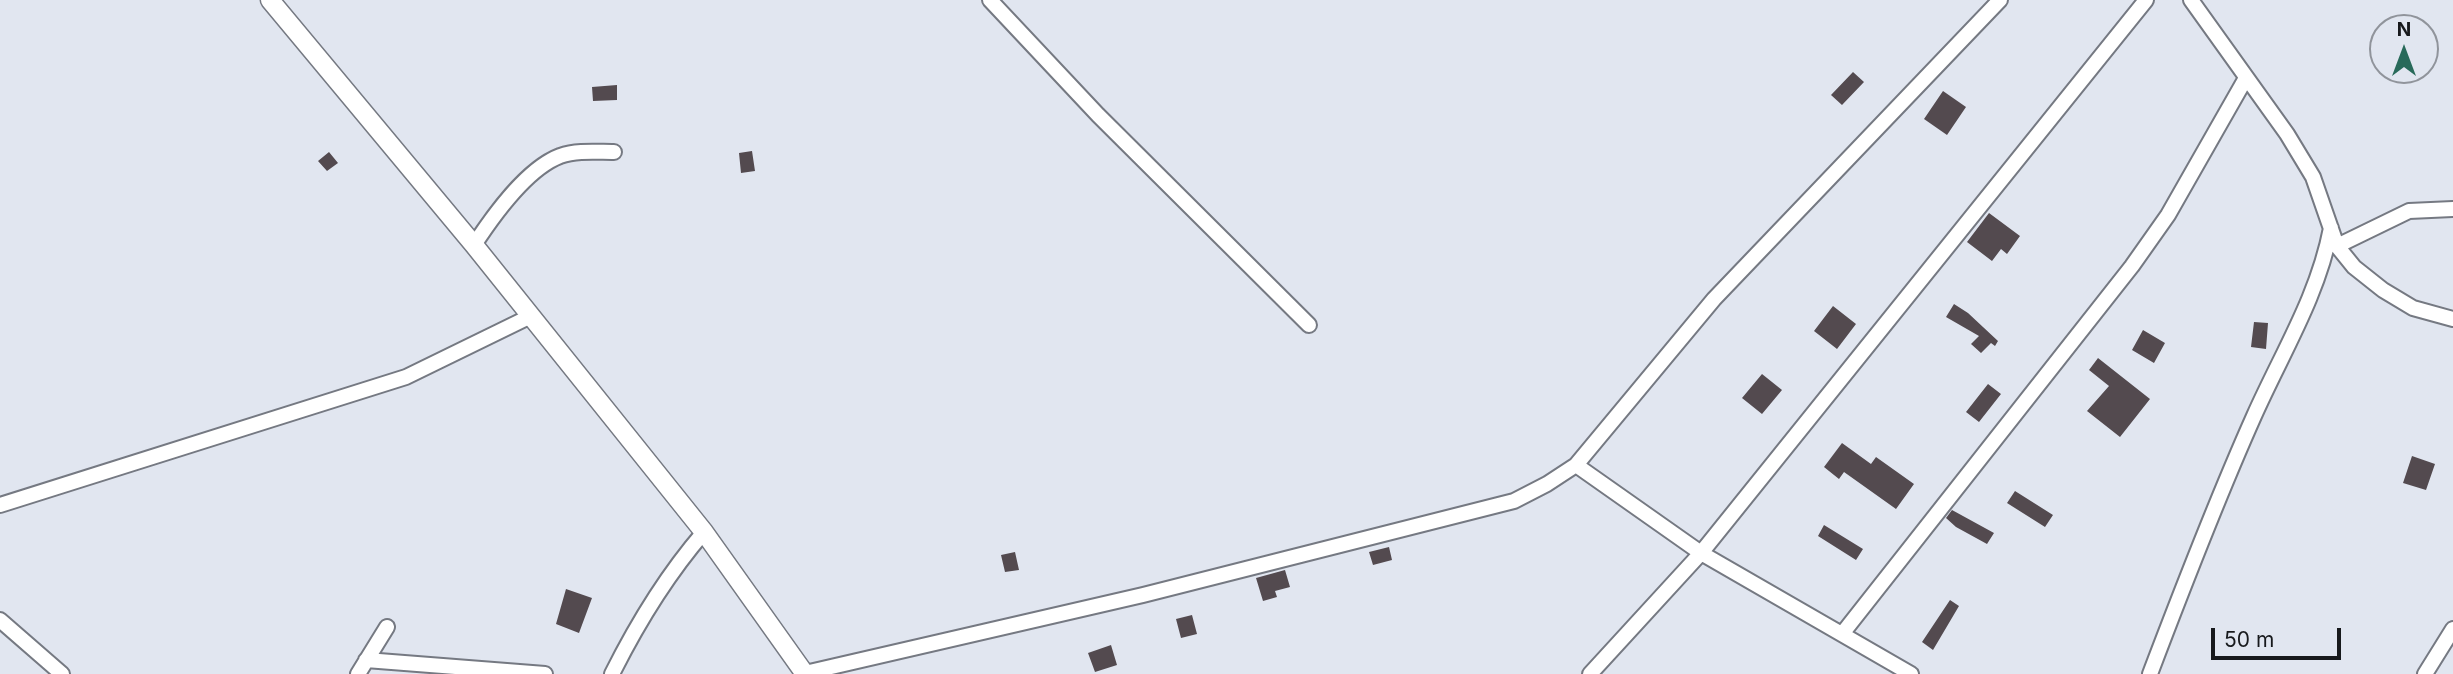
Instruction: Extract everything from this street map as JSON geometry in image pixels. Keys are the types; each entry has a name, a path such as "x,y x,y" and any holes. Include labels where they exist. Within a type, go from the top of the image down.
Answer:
{"street":[{"path":"270,0 474,245 704,532 805,674 1143,595 1514,501 1547,484 1576,464 1714,299 2000,0"},
{"path":"990,0 1088,105 1308,325"},
{"path":"1590,674 1701,553 2146,0"},
{"path":"2192,0 2287,134 2313,177 2337,246 2354,267 2383,290 2413,308 2453,319"},
{"path":"1842,634 2132,266 2168,215 2246,78"},
{"path":"474,245 495,213 548,162 575,152 614,152"},
{"path":"2337,246 2409,211 2453,209"},
{"path":"2150,674 2208,518 2309,303 2325,260 2331,228"},
{"path":"0,505 394,381 531,316"},
{"path":"1576,464 1701,553 1911,674"},
{"path":"611,674 645,609 674,566 704,532"},
{"path":"0,620 62,674"},
{"path":"358,674 387,627"},
{"path":"2425,674 2453,629"},
{"path":"366,660 545,674"}],"building":[{"path":"1853,72 1864,82 1842,105 1831,95"},
{"path":"617,85 617,100 593,101 592,87"},
{"path":"1943,91 1966,107 1947,135 1924,119"},
{"path":"752,151 755,171 741,173 739,153"},
{"path":"329,152 338,163 327,171 318,161"},
{"path":"1989,213 2020,236 2007,254 2001,249 1992,261 1967,242"},
{"path":"1954,304 1968,313 1998,341 1995,346 1991,343 1981,353 1971,344 1979,336 1946,317"},
{"path":"1833,306 1856,324 1837,349 1814,331"},
{"path":"2254,322 2268,323 2266,349 2251,347"},
{"path":"2143,330 2165,343 2154,363 2132,350"},
{"path":"2098,358 2150,399 2120,437 2087,411 2109,386 2089,370"},
{"path":"1762,374 1782,390 1762,414 1742,398"},
{"path":"1988,384 2001,394 1979,422 1966,412"},
{"path":"1842,443 1871,464 1876,457 1914,484 1896,509 1844,472 1839,479 1824,467"},
{"path":"2412,456 2435,464 2426,490 2403,483"},
{"path":"2015,491 2053,515 2045,527 2007,503"},
{"path":"1952,510 1994,533 1987,544 1956,527 1946,518"},
{"path":"1824,525 1863,549 1856,560 1818,536"},
{"path":"1389,547 1392,560 1373,565 1369,552"},
{"path":"1015,552 1019,570 1005,572 1001,555"},
{"path":"1285,570 1290,587 1275,591 1277,597 1263,601 1256,578"},
{"path":"566,589 592,598 579,633 556,624"},
{"path":"1950,600 1959,606 1933,650 1922,642"},
{"path":"1192,615 1197,634 1181,638 1176,619"},
{"path":"1111,645 1117,665 1095,672 1088,653"}]}
